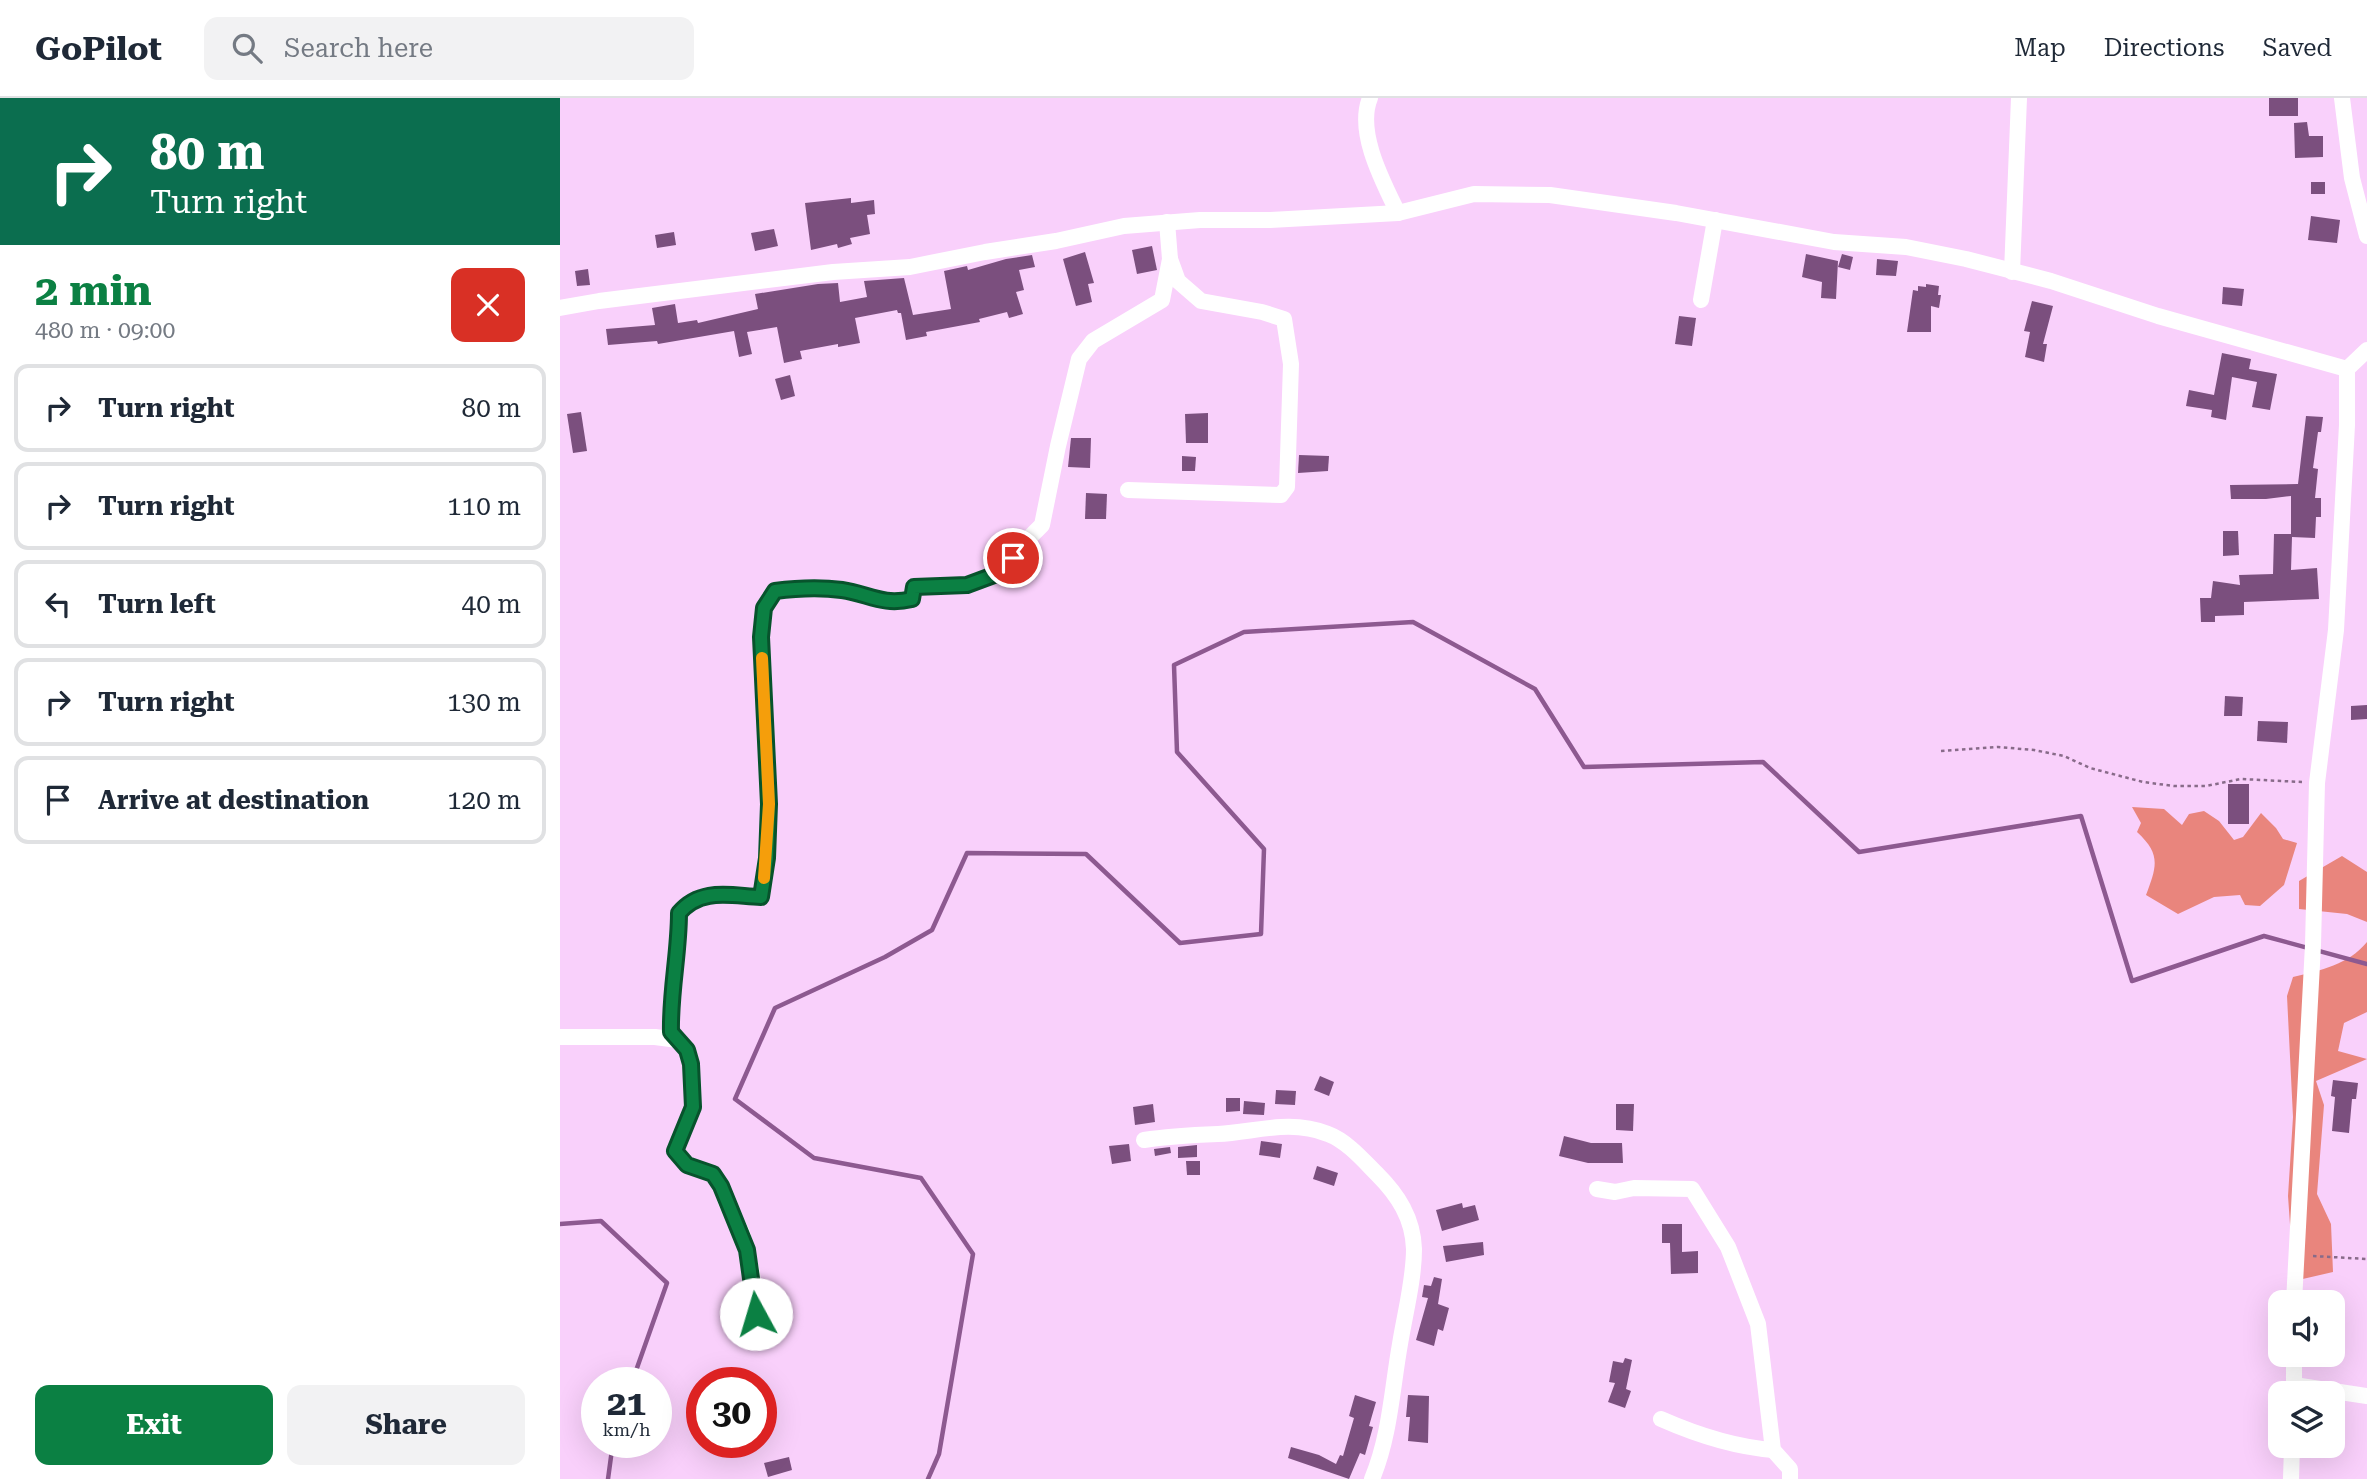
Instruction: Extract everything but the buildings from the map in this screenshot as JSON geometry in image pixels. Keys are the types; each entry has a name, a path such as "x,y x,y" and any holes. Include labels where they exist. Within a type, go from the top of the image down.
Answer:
{"street":[{"path":"1370,98 1365,111 1370,147 1398,213"},
{"path":"2012,272 2019,98"},
{"path":"2342,98 2352,178 2367,236"},
{"path":"560,308 832,272 909,267 1124,226 1200,219 1270,220 1398,213 1474,194 1550,195 1715,220 1833,242 1906,247 1966,259 2051,281 2158,316 2347,369"},
{"path":"1701,300 1715,220"},
{"path":"1128,490 1280,495 1287,487 1291,364 1284,319 1262,312 1201,302 1178,281 1170,259 1167,222"},
{"path":"759,1339 752,1273 742,1233 721,1186 713,1174 687,1165 675,1151 693,1107 691,1064 687,1050 671,1032 670,1009 679,945 679,913 688,902 717,894 761,897 767,858 769,804 761,637 764,608 775,591 807,587 845,590 894,603 912,599 914,587 967,585 1002,572 1042,525 1079,359 1093,341 1161,300 1170,259"},
{"path":"2295,1290 2313,945 2317,783 2336,631 2347,425 2347,369 2367,350"},
{"path":"560,1037 655,1037 678,1040"},
{"path":"1144,1140 1276,1126 1313,1129 1332,1135 1357,1154 1385,1182 1407,1212 1414,1248 1389,1422 1372,1479"},
{"path":"1597,1189 1615,1192 1634,1188 1692,1189 1728,1247 1758,1324 1773,1450 1790,1469 1790,1479"},
{"path":"2345,1394 2367,1396"},
{"path":"1661,1419 1682,1428 1754,1449 1773,1450"},
{"path":"2291,1479 2292,1458"}],"path":[{"path":"1941,751 1998,747 2034,751 2064,756 2090,768 2143,782 2174,786 2206,786 2241,779 2317,783"},
{"path":"2296,1255 2367,1259"}],"shaded area":[{"path":"2132,807 2164,809 2182,825 2189,814 2204,811 2219,821 2234,840 2243,837 2261,813 2283,839 2297,843 2284,885 2260,906 2245,905 2240,895 2214,897 2178,914 2146,895 2155,861 2150,847 2137,832 2141,823"},
{"path":"2342,856 2367,872 2367,922 2347,914 2299,909 2299,881"},
{"path":"2367,942 2367,1012 2344,1023 2338,1051 2367,1059 2316,1081 2324,1105 2317,1194 2331,1224 2333,1272 2294,1281 2288,1196 2293,1117 2287,996 2293,977 2343,961"}],"waterway":[{"path":"928,1479 939,1454 973,1254 921,1178 814,1158 735,1099 775,1008 885,957 932,930 967,853 1086,854 1180,943 1261,934 1264,849 1177,752 1174,665 1244,632 1413,622 1535,689 1584,767 1763,762 1859,852 2081,816 2132,981 2264,936 2367,964"},
{"path":"560,1224 601,1221 667,1283 637,1367"},
{"path":"608,1479 611,1458"}],"slow traffic":[{"path":"762,658 769,804 764,878"}],"route":[{"path":"756,1314 747,1250 721,1186 713,1174 687,1165 675,1151 693,1107 691,1064 687,1050 671,1032 670,1009 679,945 679,913 688,902 717,894 761,897 767,858 769,804 761,637 764,608 775,591 807,587 845,590 894,603 912,599 914,587 967,585 1002,572 1013,558"}]}
